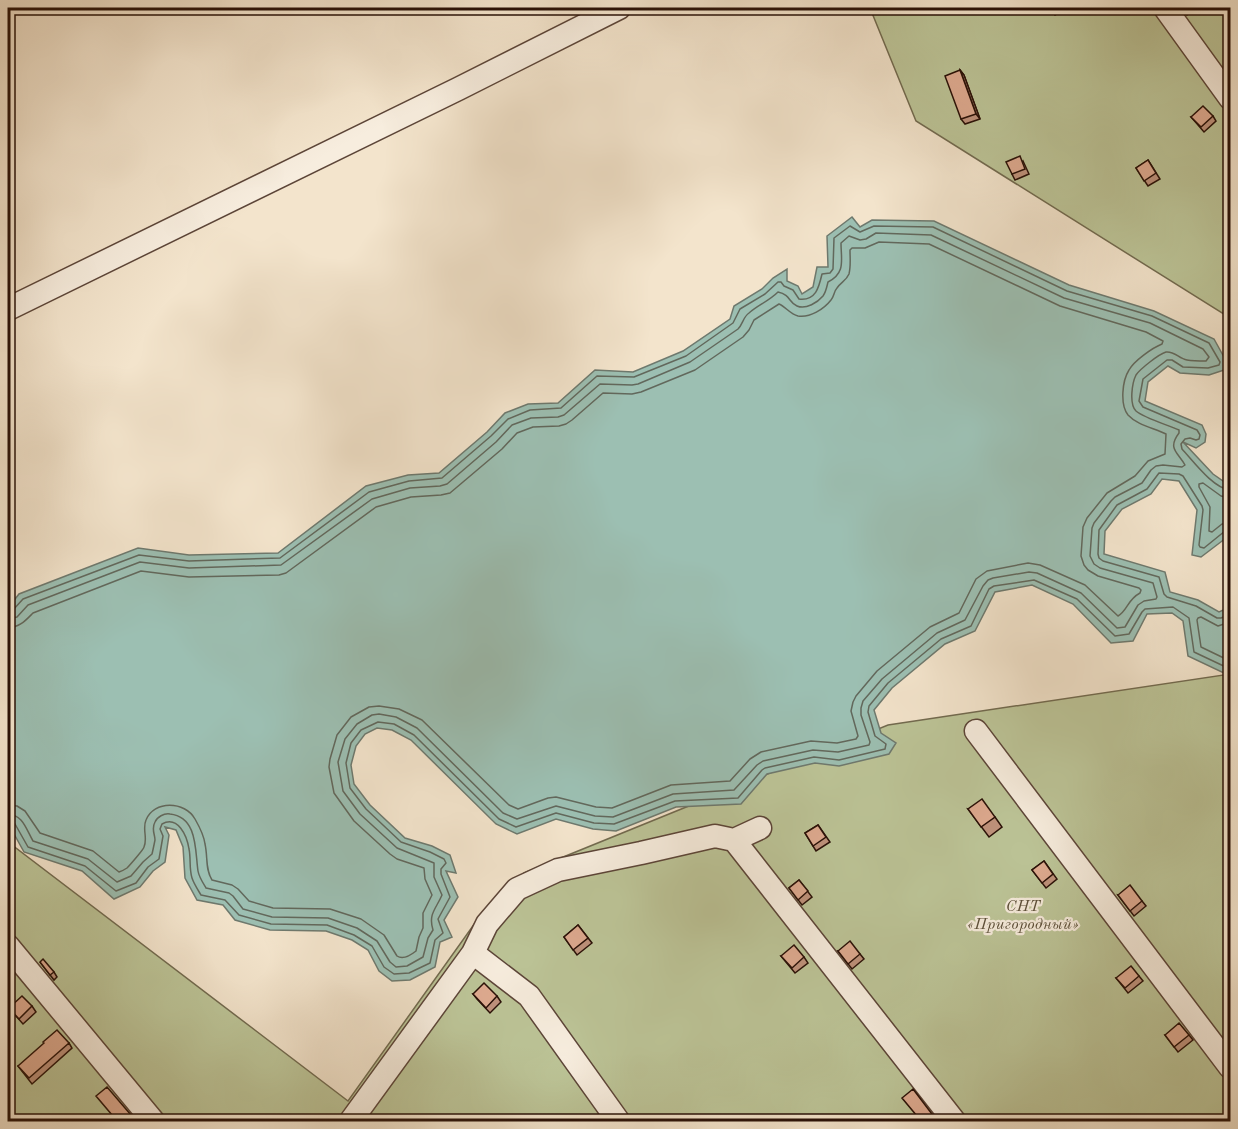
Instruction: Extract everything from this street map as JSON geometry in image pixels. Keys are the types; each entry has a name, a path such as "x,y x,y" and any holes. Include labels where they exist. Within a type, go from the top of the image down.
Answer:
{"street":[{"path":"8,309 620,8"},
{"path":"1165,8 1230,98"},
{"path":"976,731 1230,1067"},
{"path":"350,1122 473,952 486,924 517,889 558,870 714,836 734,840 760,828"},
{"path":"734,840 955,1122"},
{"path":"8,946 154,1122"},
{"path":"473,952 529,996 619,1122"}],"green space":[{"path":"870,8 1230,8 1230,318 916,121"},
{"name":"СНТ «Пригородный»","path":"1230,674 1230,1121 8,1121 8,842 348,1101 480,916 524,873 888,725"}],"water":[{"path":"852,217 860,227 872,220 934,221 1069,285 1154,311 1214,339 1230,368 1209,375 1180,373 1168,366 1148,382 1145,401 1202,425 1206,434 1205,442 1196,448 1183,442 1213,474 1230,486 1230,535 1201,557 1192,555 1197,510 1179,481 1162,479 1151,494 1122,509 1105,531 1104,554 1165,572 1170,592 1198,600 1219,612 1230,607 1230,674 1188,656 1183,621 1172,613 1147,614 1133,641 1111,643 1073,604 1032,585 995,592 975,631 945,644 892,688 874,710 881,733 896,743 889,754 839,766 815,763 767,774 741,804 676,807 616,831 593,829 556,819 517,834 496,824 411,740 392,730 377,728 365,734 356,746 351,765 354,784 370,805 405,838 432,846 450,855 456,873 446,871 458,897 444,920 452,937 440,942 435,967 410,980 392,981 379,971 368,950 352,940 326,931 270,930 235,920 223,905 197,900 185,878 183,847 176,830 165,827 169,835 165,862 153,871 140,887 114,899 82,871 24,852 8,823 8,608 19,594 138,548 189,555 278,553 366,486 408,475 439,473 487,432 505,413 528,404 558,403 595,370 633,372 683,351 730,319 734,306 762,289 787,269 787,281 798,286 802,294 813,287 817,267 828,267 827,236"}],"building":[{"path":"960,70 976,114 961,119 945,76"},
{"path":"1203,106 1213,116 1201,127 1191,117"},
{"path":"1020,156 1025,169 1012,174 1006,162"},
{"path":"1148,160 1156,173 1144,181 1136,168"},
{"path":"982,799 995,817 981,827 968,809"},
{"path":"818,825 826,837 813,846 805,833"},
{"path":"1044,861 1053,874 1042,883 1032,870"},
{"path":"799,880 808,891 798,900 789,888"},
{"path":"1130,885 1142,901 1130,911 1118,895"},
{"path":"578,925 588,938 573,950 564,937"},
{"path":"850,941 860,954 848,964 838,951"},
{"path":"794,945 804,957 792,968 781,956"},
{"path":"43,959 54,972 50,975 40,962"},
{"path":"1131,966 1139,976 1125,988 1116,978"},
{"path":"484,983 497,996 486,1008 473,994"},
{"path":"22,996 32,1006 19,1019 9,1008"},
{"path":"1179,1023 1189,1035 1174,1047 1165,1035"},
{"path":"57,1030 69,1043 29,1078 18,1066"},
{"path":"107,1087 137,1122 118,1122 96,1096"},
{"path":"913,1089 938,1122 922,1122 902,1098"}]}
